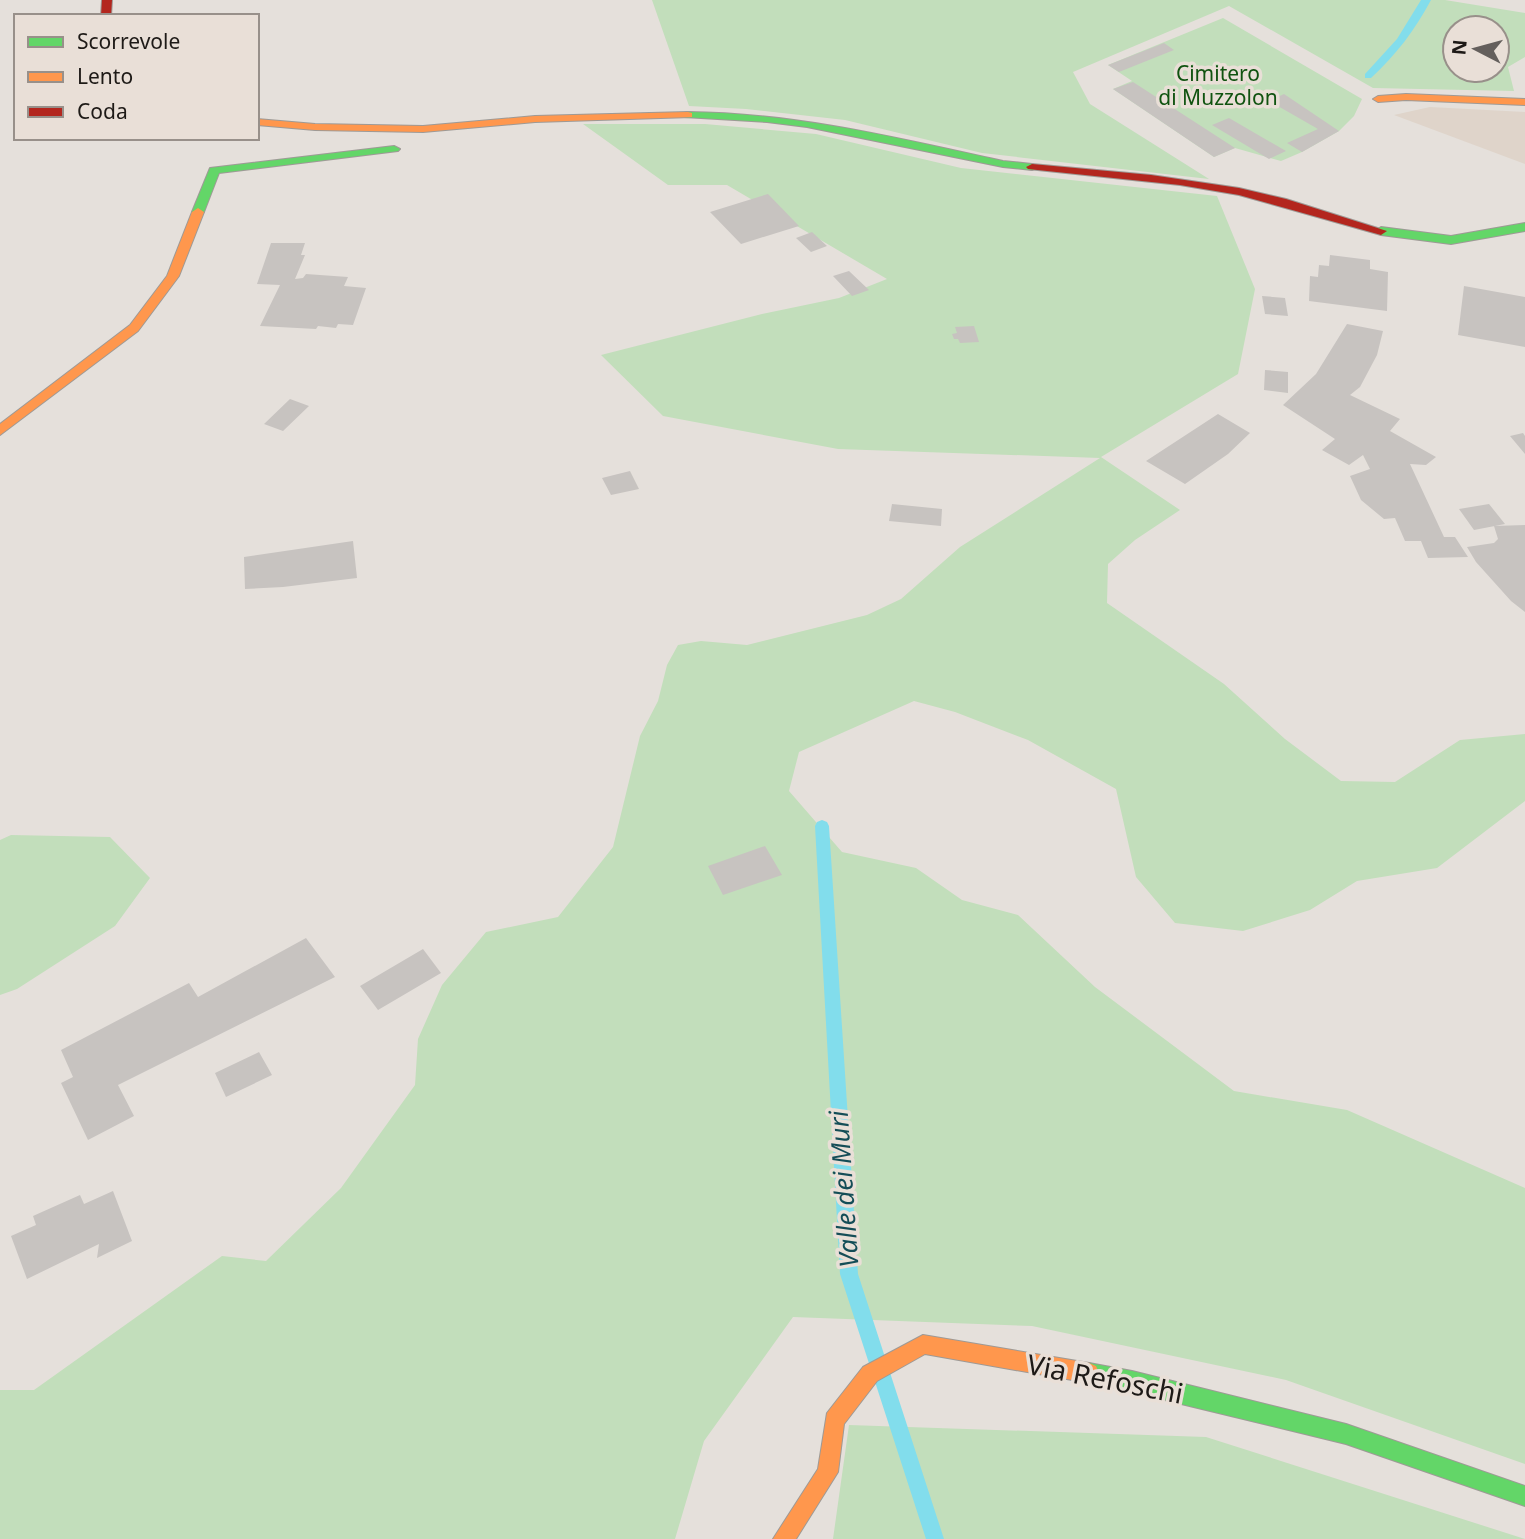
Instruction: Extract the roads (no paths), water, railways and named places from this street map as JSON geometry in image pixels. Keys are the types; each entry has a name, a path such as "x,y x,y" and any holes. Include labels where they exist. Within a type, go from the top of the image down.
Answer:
{"street":[{"path":"1378,99 1525,102"},
{"path":"259,122 315,127 423,129 535,119 715,114 823,125 1003,164 1206,185 1270,198 1344,223 1399,236 1451,240 1525,227"},
{"path":"0,431 134,328 173,276 214,170 402,148 423,129"},
{"name":"Via Refoschi","path":"784,1539 828,1472 834,1420 870,1374 923,1344 1132,1381 1346,1434 1525,1496"}],"waterway":[{"path":"1368,76 1401,41 1426,0"},
{"name":"Valle dei Muri","path":"822,826 849,1274 935,1539"}],"park label":[{"name":"Cimitero di Muzzolon","path":"1218,86"}]}
